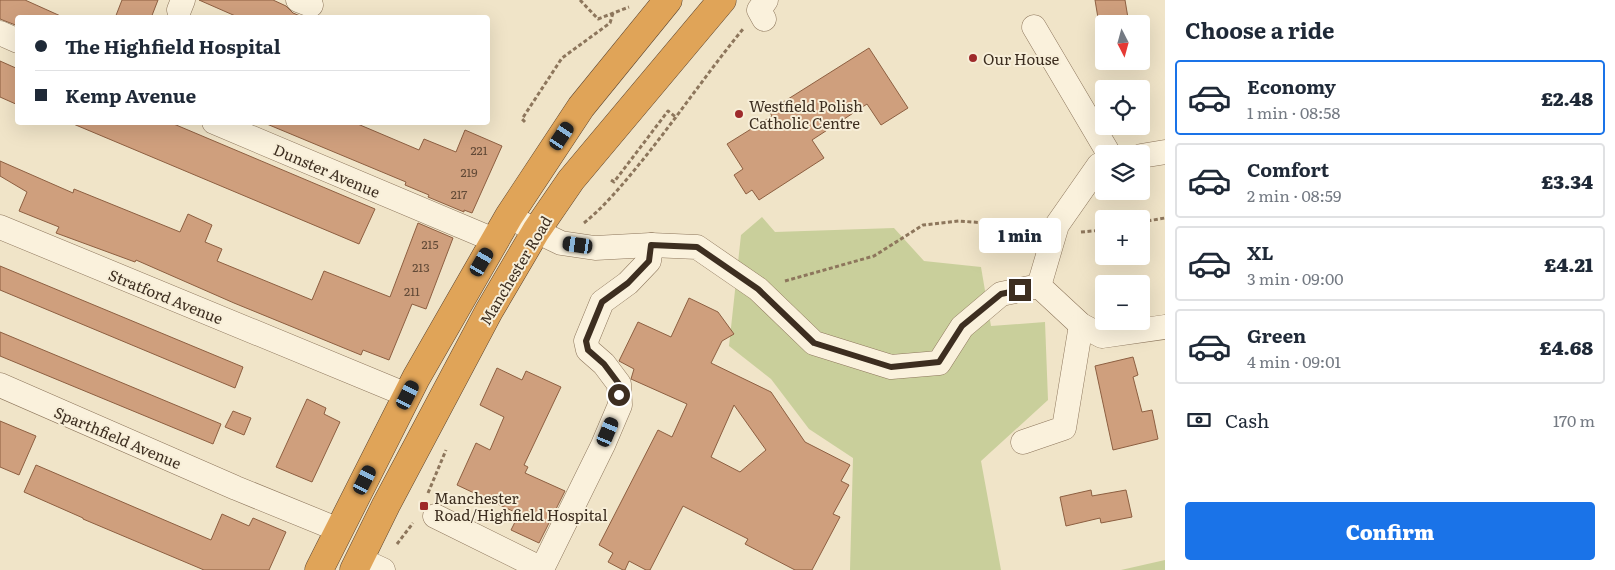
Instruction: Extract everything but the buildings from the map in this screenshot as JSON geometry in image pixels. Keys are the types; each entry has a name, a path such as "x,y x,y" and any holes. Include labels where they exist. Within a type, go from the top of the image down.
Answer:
{"highway":[{"name":"Manchester Road","path":"319,570 408,395 494,240 581,107 638,34 668,0"},
{"name":"Manchester Road","path":"365,566 386,505 489,310 536,231 571,180 722,0"}],"street":[{"path":"1034,27 1104,145"},
{"path":"0,33 15,40"},
{"name":"Dunster Avenue","path":"221,125 494,240"},
{"path":"1150,154 1165,152"},
{"path":"1039,286 1058,225 1095,171"},
{"path":"509,216 561,243 595,248 651,245 697,247 758,289 814,343 891,367 939,362 962,326 1001,294 1039,286"},
{"name":"Stratford Avenue","path":"0,227 408,395"},
{"path":"434,516 542,569 603,445 620,405 619,384 604,364 588,350 586,341 602,302 628,283 649,261 651,245"},
{"path":"1039,286 1081,325 1102,336 1165,327"},
{"path":"1023,442 1064,428 1081,325"},
{"name":"Sparthfield Avenue","path":"0,385 236,488 339,530"}],"path":[{"path":"580,0 598,19 630,7"},
{"path":"561,243 598,212 618,190 677,118 715,64 763,10"},
{"path":"525,122 522,119 562,58 610,23 613,13"},
{"path":"611,180 614,182 668,111 677,118"},
{"path":"1150,220 1165,218"},
{"path":"758,289 874,256 923,225 959,221 1026,226 1054,234 1095,231"}],"green space":[{"path":"762,217 775,232 894,228 924,261 981,267 991,326 1045,322 1048,400 981,461 1001,570 850,570 853,458 809,429 771,379 729,346 741,235"},
{"path":"1165,560 1165,570 1121,570"}],"place":[{"name":"Our House","path":"973,58"},
{"name":"Westfield Polish Catholic Centre","path":"739,114"},
{"name":"Manchester Road/Highfield Hospital","path":"424,506"}],"route":[{"path":"619,395 619,384 604,364 588,350 586,341 602,302 628,283 649,261 651,245 697,247 758,289 814,343 891,367 939,362 962,326 1001,294 1020,290"}]}
